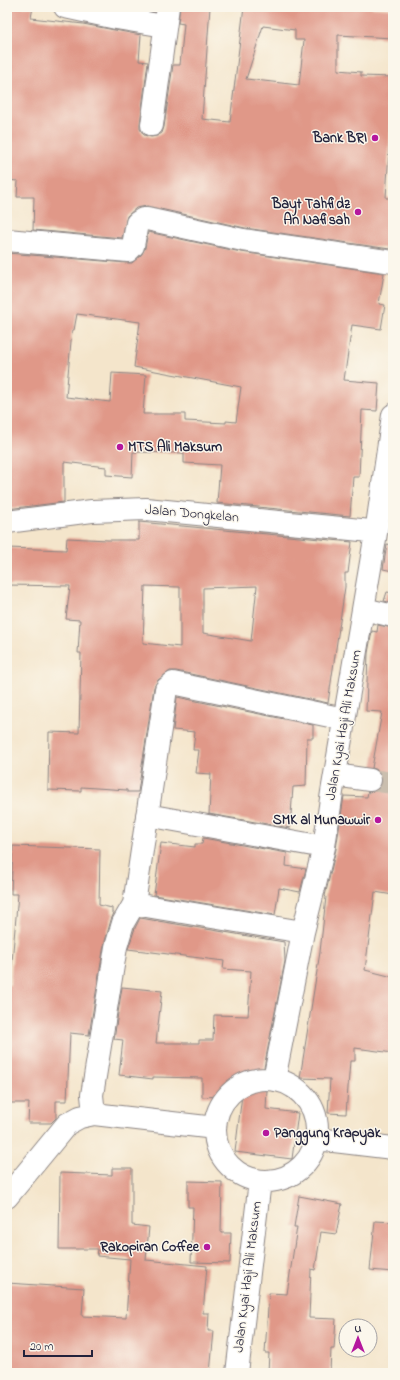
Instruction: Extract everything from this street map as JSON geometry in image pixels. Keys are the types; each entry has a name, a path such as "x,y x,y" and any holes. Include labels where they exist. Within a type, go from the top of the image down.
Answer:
{"street":[{"path":"65,7 117,13 167,16 152,125"},
{"path":"7,240 128,251 133,246 137,223 143,219 147,219 243,240 393,262"},
{"name":"Jalan Kyai Haji Ali Maksum","path":"274,1080 303,932 324,847 344,719 364,609 393,415"},
{"name":"Jalan Dongkelan","path":"7,522 92,511 146,509 371,531 376,533"},
{"path":"364,609 393,616"},
{"path":"94,1114 92,1095 116,947 123,923 134,904 166,689 173,683 344,719"},
{"path":"335,775 370,780"},
{"path":"147,814 324,847"},
{"path":"134,904 303,932"},
{"path":"262,1079 284,1082 293,1086 307,1099 314,1111 318,1125 317,1139 314,1150 309,1159 292,1175 282,1180 271,1182 249,1179 230,1168 218,1149 214,1128 216,1116 221,1104 229,1095 238,1087 262,1079"},
{"path":"7,1197 67,1124 80,1117 94,1114 214,1128"},
{"path":"317,1139 393,1148"},
{"name":"Jalan Kyai Haji Ali Maksum","path":"237,1373 260,1181"}],"building":[{"path":"7,7 33,7 31,18 83,24 141,35 139,61 148,62 140,129 144,135 151,137 162,133 173,65 180,65 184,24 178,23 180,7 210,7 202,119 230,122 244,7 362,7 393,9 393,38 338,35 338,70 361,72 361,76 393,77 393,119 391,119 386,198 393,198 393,226 390,249 245,228 147,206 136,208 127,216 122,238 33,230 34,197 17,197 18,181 7,180","holes":["263,26 295,30 295,40 304,40 299,85 246,79"]},
{"path":"144,7 155,7 155,12 144,10"},
{"path":"148,232 241,252 384,273 379,304 385,305 381,329 352,325 344,380 379,383 377,411 362,410 359,477 353,477 350,516 217,503 220,465 184,463 184,453 133,452 132,477 106,475 106,467 64,462 64,502 7,509 7,253 132,263 142,254 145,248","holes":["77,314 140,322 134,367 241,387 236,422 185,421 185,414 143,414 146,375 112,373 110,402 66,397 72,330 74,330"]},
{"path":"139,522 352,542 348,573 345,573 345,587 328,703 170,671 158,680 154,687 138,792 81,787 81,791 48,790 49,732 79,733 81,653 78,653 80,620 66,619 70,586 7,585 7,548 66,550 67,538 139,540","holes":["145,586 180,587 180,647 143,643","257,586 251,641 203,633 203,588"]},
{"path":"387,544 393,545 393,571 383,569"},
{"path":"387,592 393,593 393,603 384,601"},
{"path":"378,625 393,628 393,895 375,892 365,970 393,977 393,1053 355,1048 355,1061 350,1061 346,1114 328,1113 330,1079 300,1078 320,952 325,896 336,849 344,796 367,797 368,792 375,791 380,787 382,782 381,775 378,770 372,768 382,712 366,711 368,653 372,631 377,632"},
{"path":"177,697 313,725 313,738 307,738 306,786 293,787 290,828 209,814 211,774 196,773 199,750 193,750 195,732 173,730"},
{"path":"203,838 287,853 286,866 306,869 300,892 279,888 275,915 154,895 161,843 195,847 195,844 202,844"},
{"path":"13,846 100,849 99,905 112,908 112,913 114,913 104,945 89,1035 70,1033 67,1101 56,1101 56,1118 51,1123 28,1123 29,1103 7,1103 7,985 10,985 18,894 11,894"},
{"path":"140,918 284,942 285,961 262,1084 267,1090 266,1109 298,1113 292,1159 235,1152 242,1095 202,1097 202,1078 153,1077 153,1079 119,1075 123,1040 114,1039 122,987 162,991 156,1043 199,1043 199,1040 213,1040 214,1015 248,1016 251,971 223,969 224,961 128,949"},
{"path":"112,1168 132,1168 132,1225 149,1227 146,1260 207,1266 203,1313 209,1313 208,1331 214,1331 210,1373 7,1373 7,1283 84,1288 82,1316 126,1318 130,1259 97,1256 98,1249 59,1249 60,1173 112,1175"},
{"path":"188,1181 222,1182 221,1233 231,1233 230,1263 191,1262 193,1207 188,1207"},
{"path":"299,1196 342,1204 336,1234 321,1232 315,1270 311,1269 309,1318 336,1319 334,1349 331,1349 330,1373 268,1373 269,1353 265,1353 269,1293 287,1294 297,1227 294,1227"},
{"path":"375,1221 393,1222 393,1272 370,1270"}],"tunnel":[{"path":"370,780 393,783"}],"place":[{"name":"Bank BRI","path":"375,138"},
{"name":"Bayt Tahfidz An Nafisah","path":"358,212"},
{"name":"MTS Ali Maksum","path":"120,447"},
{"name":"SMK al Munawwir","path":"378,820"},
{"name":"Panggung Krapyak","path":"266,1133"},
{"name":"Rakopiran Coffee","path":"207,1247"}]}
